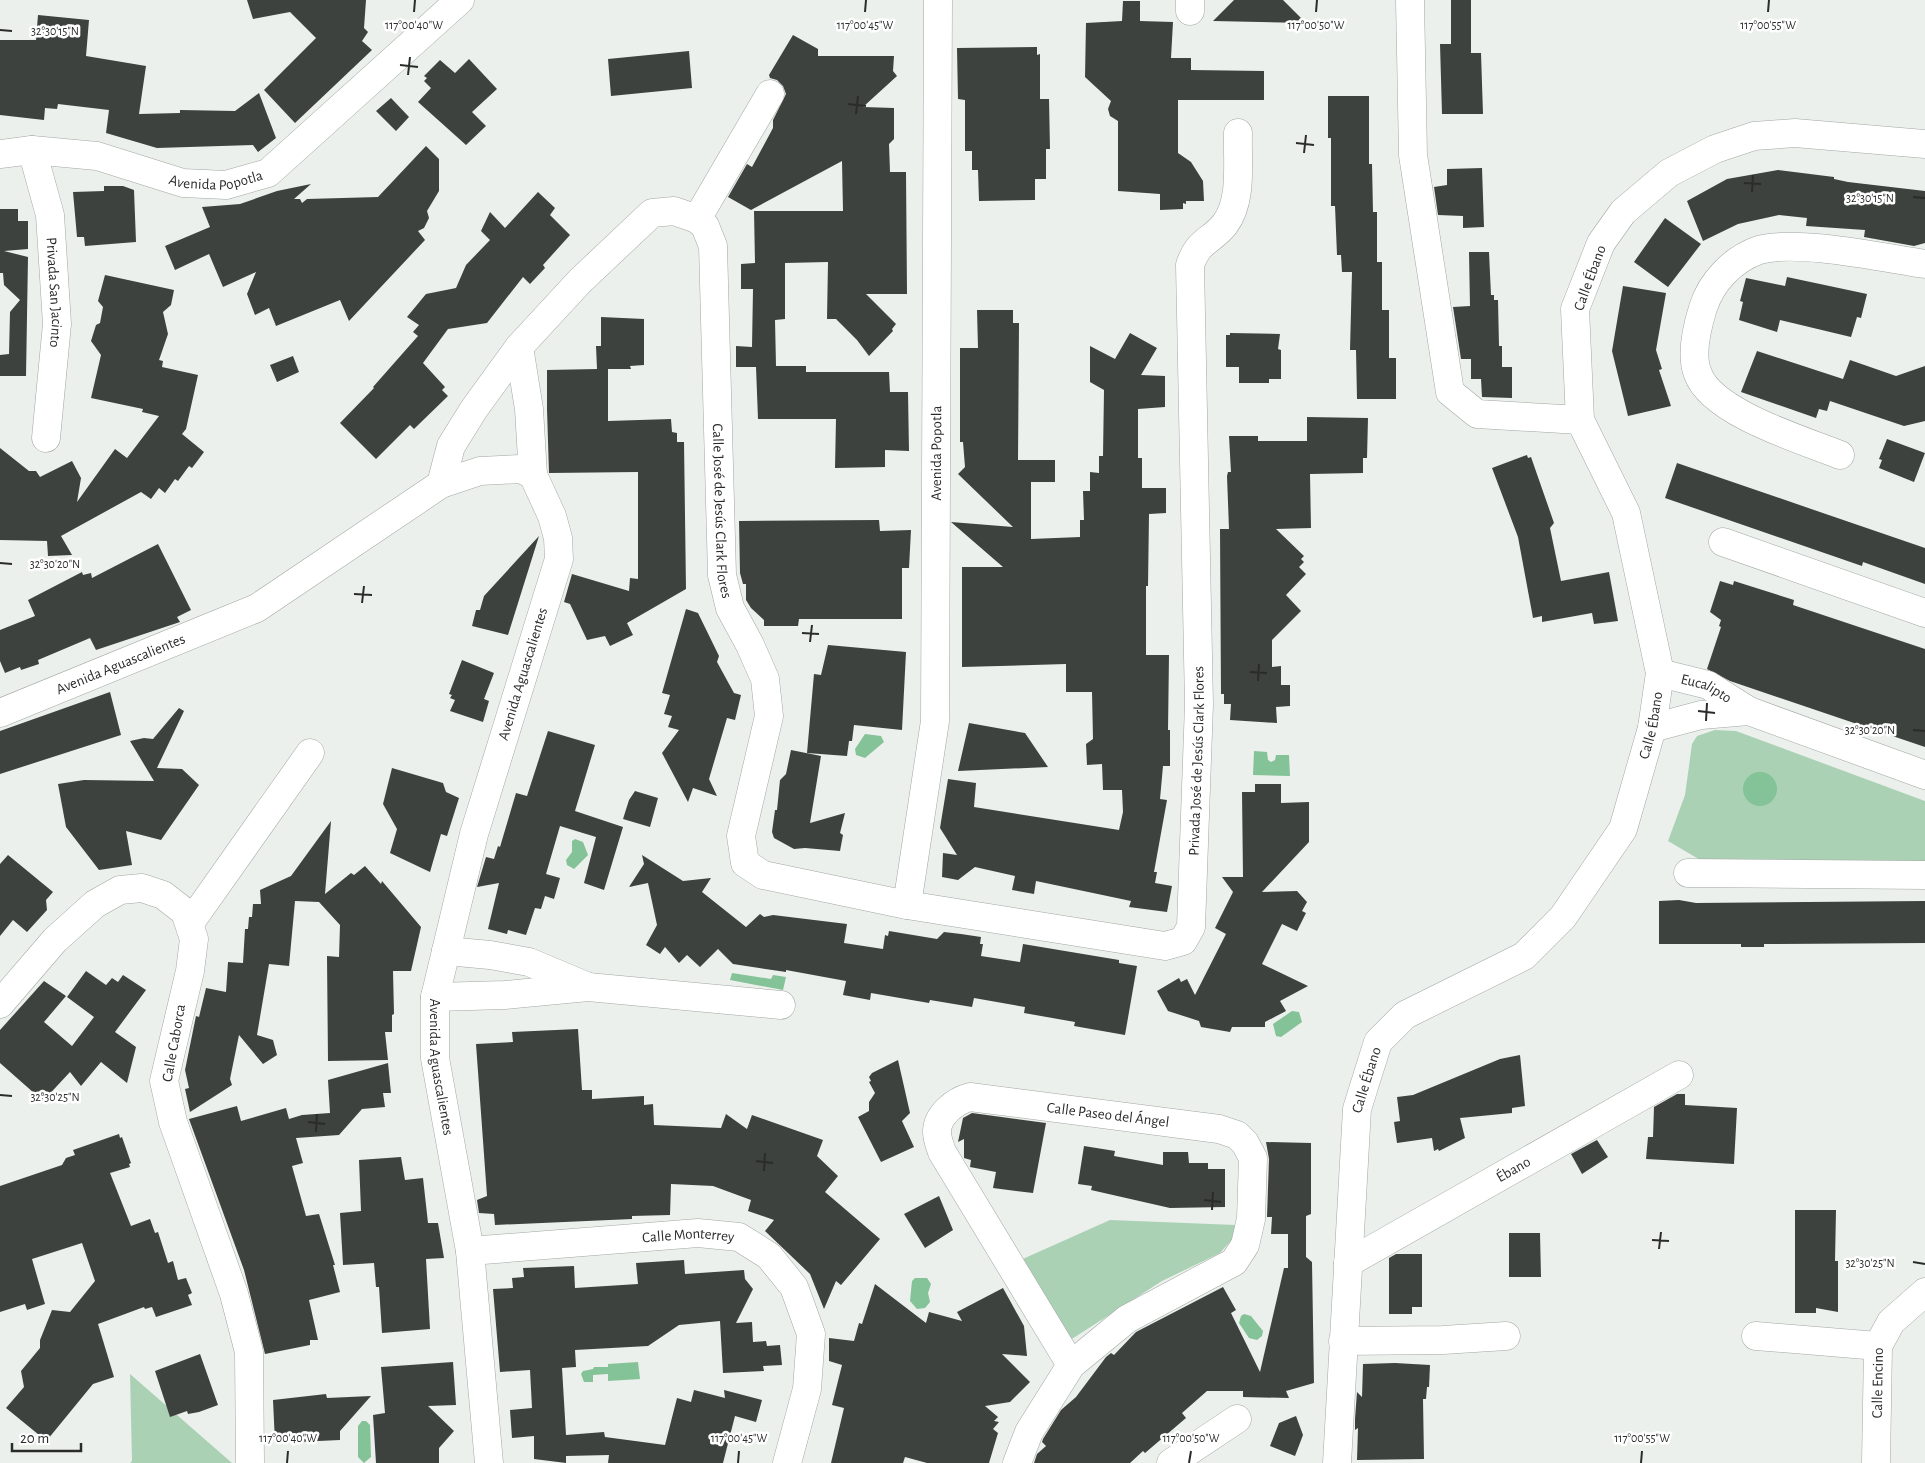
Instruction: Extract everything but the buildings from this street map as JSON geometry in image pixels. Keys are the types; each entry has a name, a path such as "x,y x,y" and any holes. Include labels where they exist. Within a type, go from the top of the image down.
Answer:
{"street":[{"name":"Avenida Popotla","path":"0,154 32,150 98,156 182,183 226,185 268,173 460,0"},
{"name":"Avenida Popotla","path":"907,905 935,721 938,0"},
{"path":"1410,0 1413,155 1450,392 1477,414 1580,420"},
{"path":"442,484 451,446 474,409 519,347 580,281 652,213 674,211 697,219 770,94"},
{"name":"Calle Ébano","path":"1337,1463 1357,1109 1378,1042 1406,1015 1524,956 1564,917 1623,829 1652,728 1660,674 1626,513 1580,420 1575,309 1601,243 1623,212 1669,173 1690,160 1714,149 1754,136 1795,133 1925,144"},
{"name":"Privada José de Jesús Clark Flores","path":"907,905 1165,946 1183,941 1191,927 1199,704 1190,265 1194,252 1223,226 1232,214 1236,196 1238,134"},
{"name":"Privada San Jacinto","path":"32,150 50,215 57,324 46,438"},
{"name":"Calle José de Jesús Clark Flores","path":"697,219 706,226 713,246 722,575 730,608 750,645 764,680 769,716 741,836 745,862 763,875 907,905"},
{"path":"1840,454 1740,414 1712,395 1697,374 1695,336 1708,293 1730,266 1759,250 1790,247 1925,264"},
{"path":"519,347 529,409 533,475"},
{"name":"Avenida Aguascalientes","path":"0,714 257,608 442,484 480,470 521,469 533,475 552,516 558,538 559,560 474,834 435,997 435,1058 470,1251 490,1463"},
{"path":"1723,542 1925,613"},
{"name":"Eucalipto","path":"1660,674 1708,684 1749,711 1925,775"},
{"name":"Eucalipto","path":"1652,728 1701,715 1749,711"},
{"path":"0,1004 55,940 95,904 120,890 142,888 163,895 185,912 190,922 310,753"},
{"path":"1688,872 1925,875"},
{"name":"Calle Caborca","path":"190,922 194,939 190,971 164,1081 173,1122 234,1294 250,1352 250,1463"},
{"path":"446,951 490,955 529,962 588,987"},
{"path":"435,997 505,995 588,987 781,1005"},
{"name":"Ébano","path":"1348,1264 1679,1075"},
{"name":"Calle Paseo del Ángel","path":"1017,1463 1030,1432 1071,1365 1127,1318 1234,1262 1245,1244 1251,1219 1253,1158 1245,1143 1237,1134 1219,1129 970,1097 958,1100 945,1112 937,1131 942,1152 1071,1365"},
{"name":"Calle Monterrey","path":"470,1251 698,1233 739,1237 769,1256 794,1287 811,1334 807,1389 787,1463"},
{"name":"Calle Encino","path":"1876,1463 1878,1346 1891,1322 1925,1292"},
{"path":"1344,1341 1443,1340 1506,1336"},
{"path":"1756,1336 1878,1346"},
{"path":"1171,1463 1237,1419"}],"shaded area":[{"path":"1715,730 1736,731 1925,801 1925,863 1702,861 1668,841 1685,795 1692,744 1697,736"},
{"path":"865,734 881,736 884,742 865,758 856,755 855,749"},
{"path":"1254,751 1267,752 1268,760 1271,762 1275,760 1276,755 1289,755 1290,776 1253,775"},
{"path":"1760,772 1767,773 1772,777 1776,782 1776,796 1772,801 1767,805 1760,806 1753,805 1748,801 1744,796 1743,789 1744,782 1748,777 1753,773"},
{"path":"575,839 583,842 588,855 574,869 567,865 566,860 572,852 572,841"},
{"path":"732,973 771,979 773,975 786,977 783,990 730,980"},
{"path":"1292,1011 1299,1012 1302,1022 1281,1037 1276,1036 1273,1024"},
{"path":"1110,1220 1236,1225 1234,1237 1220,1253 1162,1281 1064,1344 1016,1262"},
{"path":"915,1278 927,1278 931,1284 928,1293 930,1302 925,1308 917,1309 910,1301 912,1281"},
{"path":"1244,1314 1251,1316 1263,1331 1262,1336 1257,1340 1249,1338 1239,1323 1241,1316"},
{"path":"638,1362 640,1379 608,1381 608,1374 593,1375 593,1382 584,1382 581,1374 583,1371 593,1369 594,1367 608,1367 608,1364"},
{"path":"130,1374 232,1463 130,1463 132,1461"},
{"path":"362,1421 366,1421 370,1425 371,1457 364,1463 358,1457 358,1426"}]}
